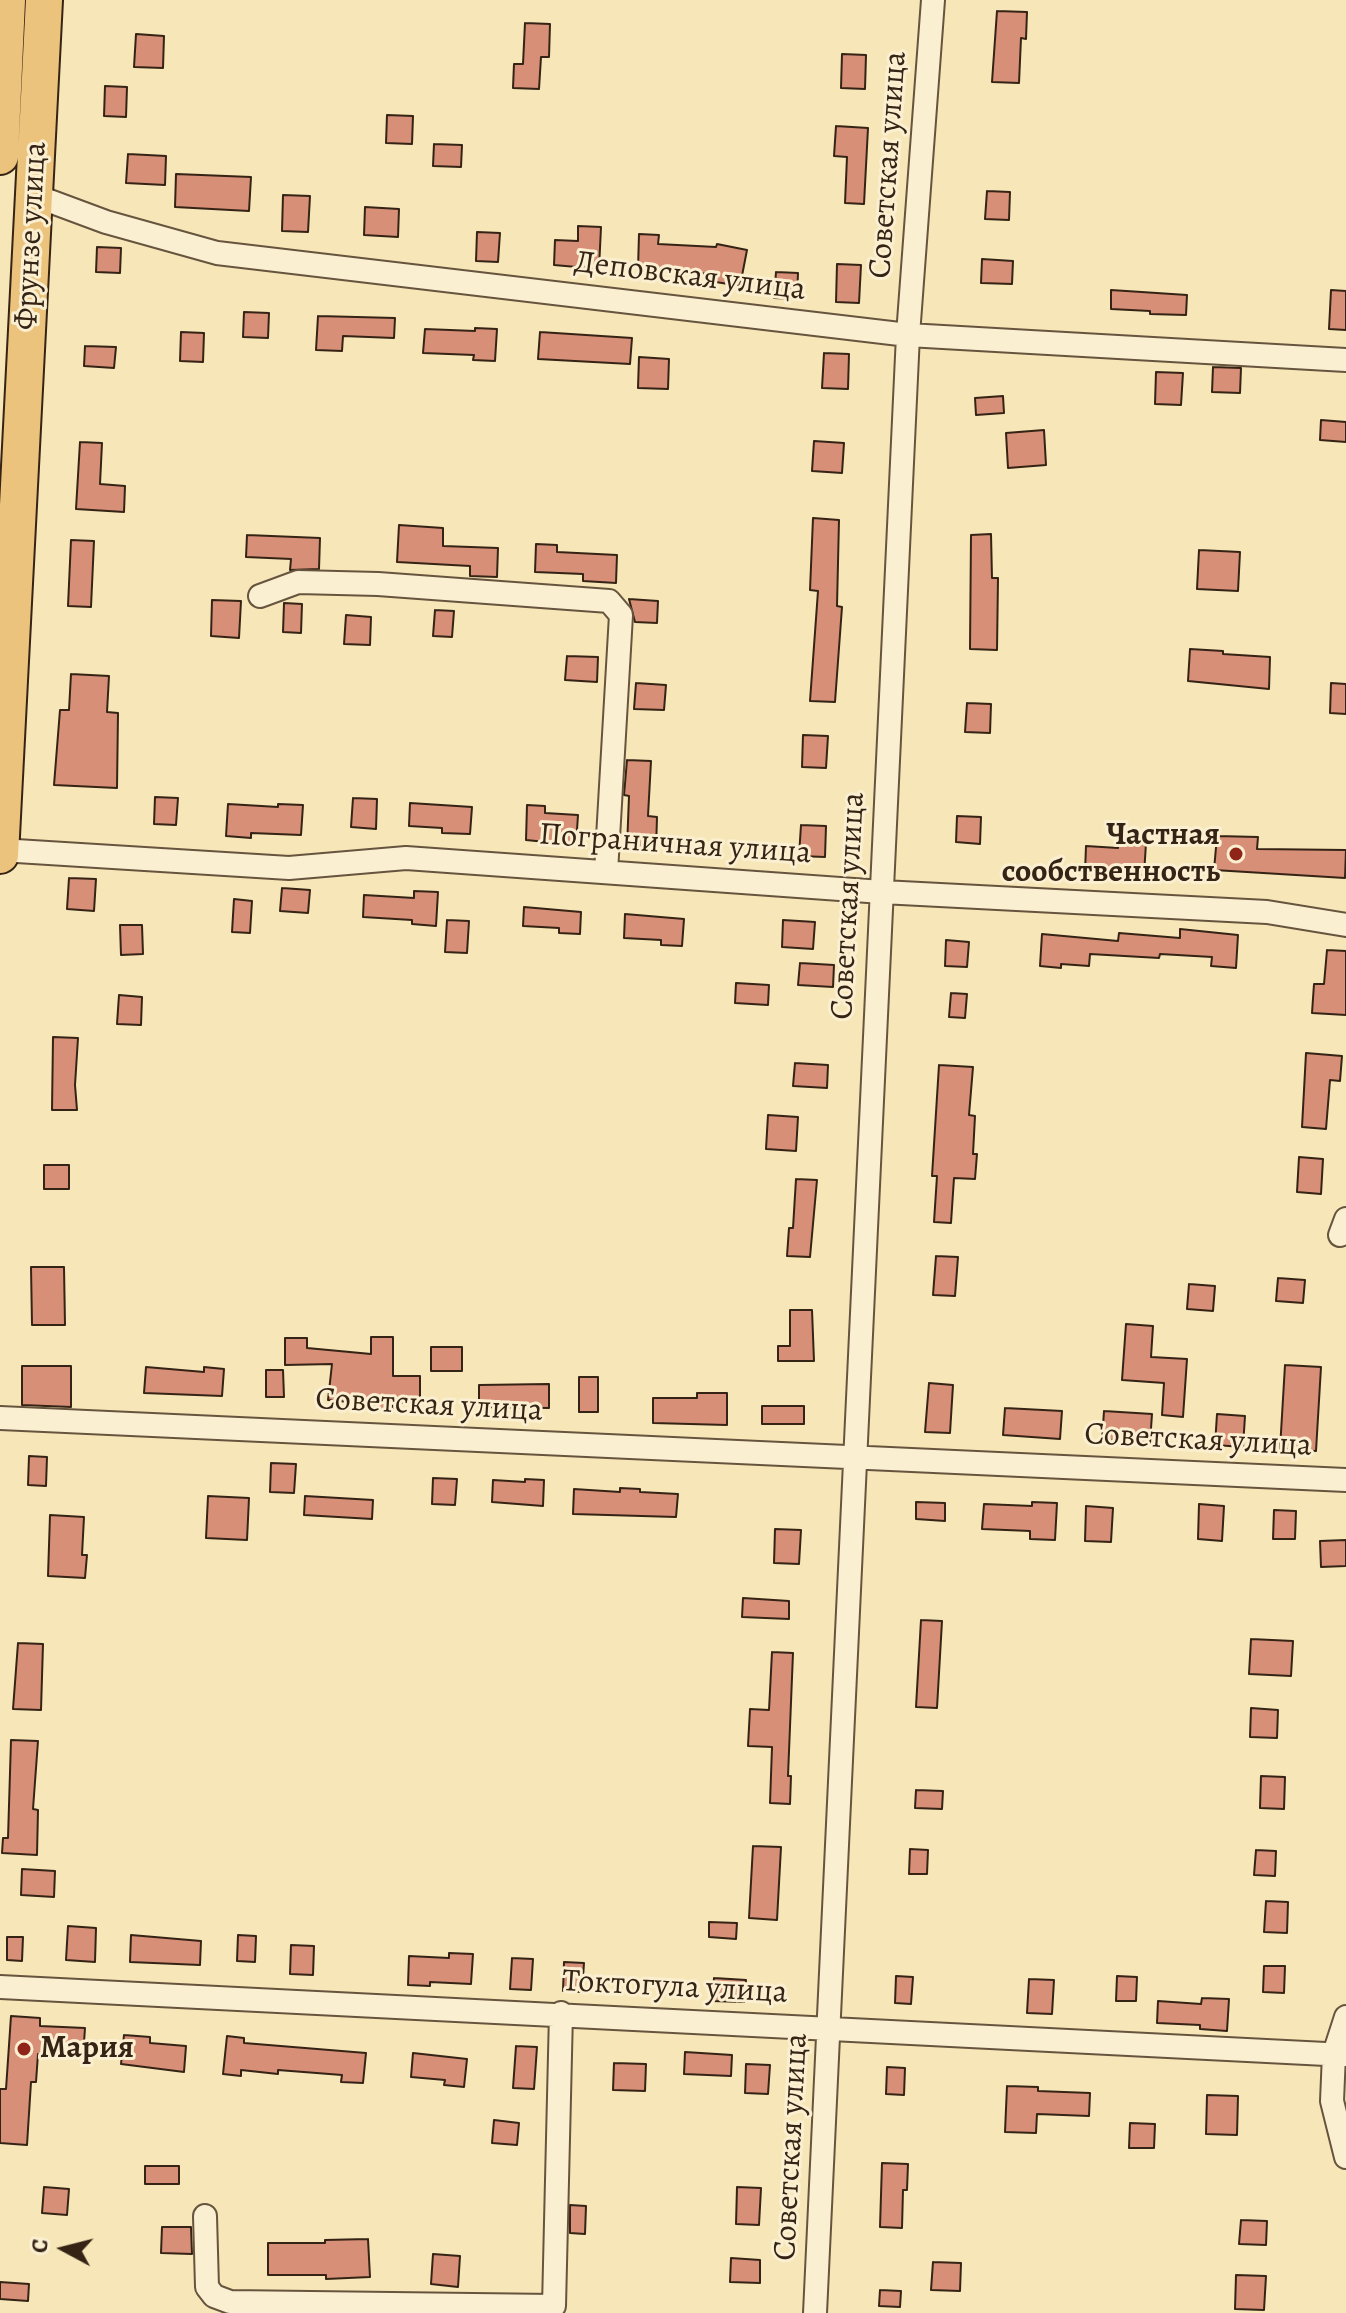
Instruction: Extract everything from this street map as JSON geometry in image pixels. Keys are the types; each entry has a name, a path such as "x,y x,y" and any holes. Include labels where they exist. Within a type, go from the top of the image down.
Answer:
{"main road":[{"name":"Фрунзе улица","path":"0,156 7,0"},
{"name":"Фрунзе улица","path":"0,851 44,0"}],"street":[{"name":"Советская улица","path":"815,2313 907,346 933,0"},
{"name":"Деповская улица","path":"36,196 106,222 217,253 907,346 1346,360"},
{"path":"260,596 298,582 378,584 609,601 621,615 606,872"},
{"name":"Пограничная улица","path":"0,851 289,868 406,858 882,892 1267,912 1346,925"},
{"name":"Советская улица","path":"0,1418 1346,1480"},
{"name":"Токтогула улица","path":"0,1987 1340,2054"},
{"path":"205,2216 207,2287 214,2296 230,2302 554,2306 561,2013"},
{"path":"1346,2017 1332,2101 1346,2157"}],"building":[{"path":"997,11 1027,12 1026,39 1021,38 1019,83 992,82"},
{"path":"525,23 550,24 549,57 541,57 539,89 513,88 514,64 523,64"},
{"path":"136,34 164,36 163,68 134,67"},
{"path":"842,54 866,55 865,89 841,88"},
{"path":"105,86 127,87 126,117 104,116"},
{"path":"387,115 413,116 412,144 386,143"},
{"path":"836,126 868,128 864,204 845,203 847,157 834,156"},
{"path":"434,144 462,145 461,167 433,166"},
{"path":"128,154 166,156 165,185 126,183"},
{"path":"176,174 251,177 249,211 175,207"},
{"path":"987,191 1010,192 1009,220 985,219"},
{"path":"283,195 310,196 308,232 282,231"},
{"path":"365,207 399,209 398,237 364,235"},
{"path":"578,226 601,227 599,269 554,265 555,240 578,241"},
{"path":"477,232 500,233 498,262 476,261"},
{"path":"639,234 659,235 658,244 716,247 717,244 747,250 740,286 710,281 711,274 638,269"},
{"path":"97,247 121,248 120,273 96,272"},
{"path":"982,259 1013,261 1012,284 981,283"},
{"path":"837,264 861,265 859,303 836,302"},
{"path":"776,272 798,273 797,299 774,298"},
{"path":"1111,290 1187,295 1186,315 1111,309"},
{"path":"1331,290 1346,291 1346,330 1329,329"},
{"path":"244,312 269,313 268,338 243,337"},
{"path":"318,316 395,318 394,338 343,336 342,351 316,350"},
{"path":"475,328 497,329 495,361 473,360 474,355 423,353 425,329 475,331"},
{"path":"181,332 204,333 203,362 180,361"},
{"path":"540,332 632,338 630,364 538,359"},
{"path":"85,346 116,347 114,368 84,366"},
{"path":"824,353 849,354 848,389 822,388"},
{"path":"639,357 669,359 668,389 638,388"},
{"path":"1213,367 1241,368 1240,393 1212,392"},
{"path":"1156,372 1183,373 1181,405 1155,404"},
{"path":"1003,396 1004,413 976,415 975,398"},
{"path":"1321,420 1346,422 1346,442 1320,440"},
{"path":"1044,430 1046,465 1008,468 1006,433"},
{"path":"814,441 844,443 842,473 812,471"},
{"path":"80,442 102,443 100,484 125,486 124,512 76,509"},
{"path":"813,518 839,520 837,606 842,607 835,702 810,701 818,591 810,590"},
{"path":"399,525 443,528 443,546 498,548 497,577 470,576 470,566 397,562"},
{"path":"991,534 992,578 998,578 997,650 970,649 971,535"},
{"path":"247,535 320,538 319,569 290,570 291,559 246,557"},
{"path":"71,540 94,541 91,607 68,606"},
{"path":"536,544 557,545 557,552 617,555 616,583 583,581 583,574 535,572"},
{"path":"1199,550 1240,552 1238,591 1197,589"},
{"path":"629,599 658,601 657,623 635,622"},
{"path":"212,600 241,601 239,638 211,636"},
{"path":"284,603 302,604 301,633 283,632"},
{"path":"435,610 454,611 452,637 433,636"},
{"path":"346,615 371,617 370,645 344,644"},
{"path":"1190,649 1270,657 1269,689 1188,681"},
{"path":"567,656 598,657 597,682 565,680"},
{"path":"71,674 109,676 107,712 118,713 117,788 54,785 60,710 69,710"},
{"path":"636,683 666,685 664,710 634,709"},
{"path":"1331,683 1346,684 1346,714 1330,713"},
{"path":"967,703 991,704 990,733 965,732"},
{"path":"803,735 828,736 826,768 802,767"},
{"path":"627,760 651,761 648,816 657,817 656,850 627,848 629,796 624,795"},
{"path":"155,797 178,798 176,825 154,824"},
{"path":"353,798 377,799 376,829 351,827"},
{"path":"410,803 472,807 470,834 442,833 442,828 409,826"},
{"path":"228,804 303,805 301,835 251,833 251,838 226,836"},
{"path":"527,805 545,806 545,813 578,815 576,845 526,840"},
{"path":"957,816 981,817 980,844 956,842"},
{"path":"801,825 826,826 825,857 799,856"},
{"path":"1217,836 1258,837 1257,849 1346,850 1345,878 1214,870"},
{"path":"1118,842 1146,843 1144,875 1085,872 1086,846 1118,848"},
{"path":"69,878 96,879 94,911 67,909"},
{"path":"282,888 310,890 308,913 280,911"},
{"path":"414,891 438,892 436,926 412,924 412,920 363,917 364,895 414,898"},
{"path":"234,899 252,901 250,933 232,932"},
{"path":"524,907 581,912 580,934 559,933 559,928 523,926"},
{"path":"625,914 684,919 682,946 661,945 661,940 624,938"},
{"path":"447,920 469,921 467,953 445,952"},
{"path":"783,920 815,922 813,949 782,947"},
{"path":"120,925 142,925 143,954 121,955"},
{"path":"1180,929 1238,935 1236,968 1211,966 1212,957 1160,954 1159,958 1090,954 1089,966 1040,966 1042,934 1118,941 1119,933 1180,938"},
{"path":"946,940 969,942 967,967 945,966"},
{"path":"1327,950 1346,951 1346,1015 1312,1013 1314,984 1324,984"},
{"path":"800,963 834,965 833,987 798,985"},
{"path":"736,983 769,985 768,1005 735,1003"},
{"path":"951,993 967,994 965,1018 949,1017"},
{"path":"119,995 142,997 141,1025 117,1024"},
{"path":"53,1037 78,1038 77,1110 52,1110"},
{"path":"1306,1053 1342,1056 1340,1081 1330,1080 1326,1129 1302,1127"},
{"path":"795,1063 828,1065 827,1088 793,1086"},
{"path":"939,1065 973,1067 969,1115 975,1116 975,1179 954,1178 951,1223 934,1222 937,1176 932,1176"},
{"path":"768,1115 798,1117 796,1151 766,1149"},
{"path":"1299,1157 1323,1159 1321,1194 1297,1192"},
{"path":"44,1165 69,1165 69,1189 44,1189"},
{"path":"796,1179 817,1180 810,1257 787,1256 789,1228 793,1228"},
{"path":"936,1256 958,1257 955,1296 933,1295"},
{"path":"31,1267 64,1267 65,1325 32,1325"},
{"path":"1278,1278 1305,1280 1303,1303 1276,1301"},
{"path":"1189,1284 1215,1286 1213,1311 1187,1309"},
{"path":"790,1310 812,1310 814,1361 778,1361 778,1346 790,1346"},
{"path":"1126,1324 1153,1326 1151,1357 1187,1359 1183,1417 1162,1415 1164,1383 1122,1380"},
{"path":"371,1337 393,1337 393,1376 420,1376 420,1402 393,1403 393,1410 371,1410 371,1404 328,1400 332,1364 285,1365 285,1338 307,1338 307,1348 371,1354"},
{"path":"431,1347 462,1347 462,1371 431,1371"},
{"path":"1285,1365 1321,1367 1316,1451 1280,1449"},
{"path":"22,1366 71,1366 71,1407 22,1405"},
{"path":"146,1367 204,1372 204,1367 224,1369 222,1396 144,1393"},
{"path":"266,1370 283,1370 284,1397 266,1397"},
{"path":"579,1377 598,1377 598,1412 579,1412"},
{"path":"929,1383 953,1385 950,1433 925,1432"},
{"path":"549,1384 549,1408 479,1407 479,1385"},
{"path":"697,1393 727,1393 727,1425 653,1423 653,1398 697,1398"},
{"path":"762,1406 804,1406 804,1424 762,1424"},
{"path":"1005,1408 1062,1411 1060,1439 1003,1435"},
{"path":"1104,1411 1152,1414 1150,1443 1102,1440"},
{"path":"1217,1414 1245,1416 1243,1447 1215,1445"},
{"path":"29,1456 47,1457 46,1486 28,1485"},
{"path":"271,1463 296,1464 294,1493 270,1492"},
{"path":"433,1478 457,1479 455,1505 432,1504"},
{"path":"525,1479 544,1480 543,1506 492,1502 493,1480 525,1482"},
{"path":"620,1488 678,1494 676,1517 573,1514 574,1489 620,1492"},
{"path":"208,1496 249,1498 247,1540 206,1538"},
{"path":"305,1496 373,1500 372,1519 304,1515"},
{"path":"916,1502 945,1503 945,1521 916,1519"},
{"path":"1032,1502 1057,1503 1055,1540 1030,1539 1030,1531 982,1529 984,1504 1032,1506"},
{"path":"1199,1504 1224,1506 1222,1541 1198,1539"},
{"path":"1086,1506 1113,1508 1111,1542 1085,1541"},
{"path":"1274,1510 1296,1511 1295,1539 1273,1539"},
{"path":"50,1515 84,1517 82,1555 87,1555 85,1578 48,1576"},
{"path":"775,1529 801,1530 799,1564 774,1563"},
{"path":"1346,1540 1346,1566 1321,1567 1320,1541"},
{"path":"743,1598 789,1601 789,1619 742,1617"},
{"path":"921,1620 942,1621 937,1708 916,1707"},
{"path":"1251,1639 1293,1641 1291,1676 1249,1674"},
{"path":"18,1643 43,1644 41,1710 13,1709"},
{"path":"772,1652 793,1653 788,1776 791,1776 790,1804 770,1803 772,1747 748,1746 750,1709 769,1710"},
{"path":"1251,1708 1278,1710 1277,1738 1250,1737"},
{"path":"11,1740 38,1741 33,1809 38,1810 37,1855 2,1853 3,1838 8,1838"},
{"path":"1261,1776 1285,1777 1284,1809 1260,1808"},
{"path":"916,1790 943,1791 942,1809 915,1808"},
{"path":"753,1846 781,1847 777,1920 749,1918"},
{"path":"910,1849 928,1850 927,1874 909,1874"},
{"path":"1256,1850 1276,1851 1275,1876 1254,1875"},
{"path":"22,1869 55,1871 54,1897 21,1895"},
{"path":"1266,1901 1288,1902 1287,1933 1264,1932"},
{"path":"709,1922 737,1923 736,1939 709,1937"},
{"path":"68,1926 96,1928 95,1962 66,1960"},
{"path":"131,1935 201,1941 200,1965 130,1962"},
{"path":"238,1935 256,1936 255,1962 237,1961"},
{"path":"7,1937 23,1937 22,1961 7,1960"},
{"path":"291,1945 314,1946 313,1975 290,1974"},
{"path":"449,1953 473,1954 471,1984 430,1982 430,1986 408,1985 409,1956 449,1958"},
{"path":"512,1958 533,1959 531,1990 510,1989"},
{"path":"564,1962 584,1963 582,1992 563,1991"},
{"path":"1264,1966 1285,1966 1284,1993 1263,1992"},
{"path":"896,1976 913,1977 911,2004 895,2003"},
{"path":"1117,1976 1137,1977 1136,2001 1116,2001"},
{"path":"714,1978 746,1980 744,2002 712,2001"},
{"path":"1029,1979 1054,1980 1052,2014 1027,2013"},
{"path":"1202,1998 1229,1999 1227,2031 1200,2029 1200,2025 1157,2023 1158,2001 1201,2004"},
{"path":"11,2016 40,2018 40,2026 85,2028 83,2057 38,2054 36,2082 31,2082 27,2145 0,2143 0,2089 6,2089"},
{"path":"124,2035 150,2037 150,2043 186,2046 184,2072 121,2064"},
{"path":"227,2036 244,2038 244,2043 366,2053 363,2083 341,2082 342,2075 278,2070 278,2074 241,2070 241,2076 223,2074"},
{"path":"516,2046 537,2047 534,2089 513,2088"},
{"path":"685,2052 732,2055 731,2076 684,2074"},
{"path":"413,2053 467,2059 464,2087 444,2085 445,2080 411,2077"},
{"path":"614,2063 646,2064 645,2091 613,2090"},
{"path":"746,2064 770,2065 768,2094 745,2093"},
{"path":"887,2067 905,2068 904,2095 886,2094"},
{"path":"1007,2086 1090,2093 1089,2116 1037,2114 1036,2133 1005,2132"},
{"path":"1207,2095 1238,2096 1237,2135 1206,2134"},
{"path":"494,2120 519,2123 517,2145 492,2143"},
{"path":"1130,2123 1155,2124 1154,2148 1129,2148"},
{"path":"882,2163 908,2164 907,2190 903,2190 902,2228 880,2227"},
{"path":"145,2166 179,2166 179,2184 145,2184"},
{"path":"44,2187 69,2189 67,2215 42,2213"},
{"path":"737,2187 761,2188 759,2225 736,2224"},
{"path":"570,2205 586,2206 585,2234 570,2233"},
{"path":"1241,2220 1267,2221 1266,2245 1239,2244"},
{"path":"162,2227 191,2227 192,2254 161,2253"},
{"path":"368,2239 370,2277 326,2279 326,2275 268,2275 268,2243"},
{"path":"433,2254 460,2256 458,2287 431,2284"},
{"path":"731,2258 760,2260 760,2283 730,2282"},
{"path":"933,2262 961,2263 960,2291 931,2290"},
{"path":"1236,2275 1266,2276 1264,2310 1235,2309"},
{"path":"0,2282 29,2284 28,2301 0,2299"},
{"path":"880,2290 901,2291 900,2307 879,2306"}],"place":[{"name":"Частная сообственность","path":"1236,854"},
{"name":"Мария","path":"24,2049"}]}
